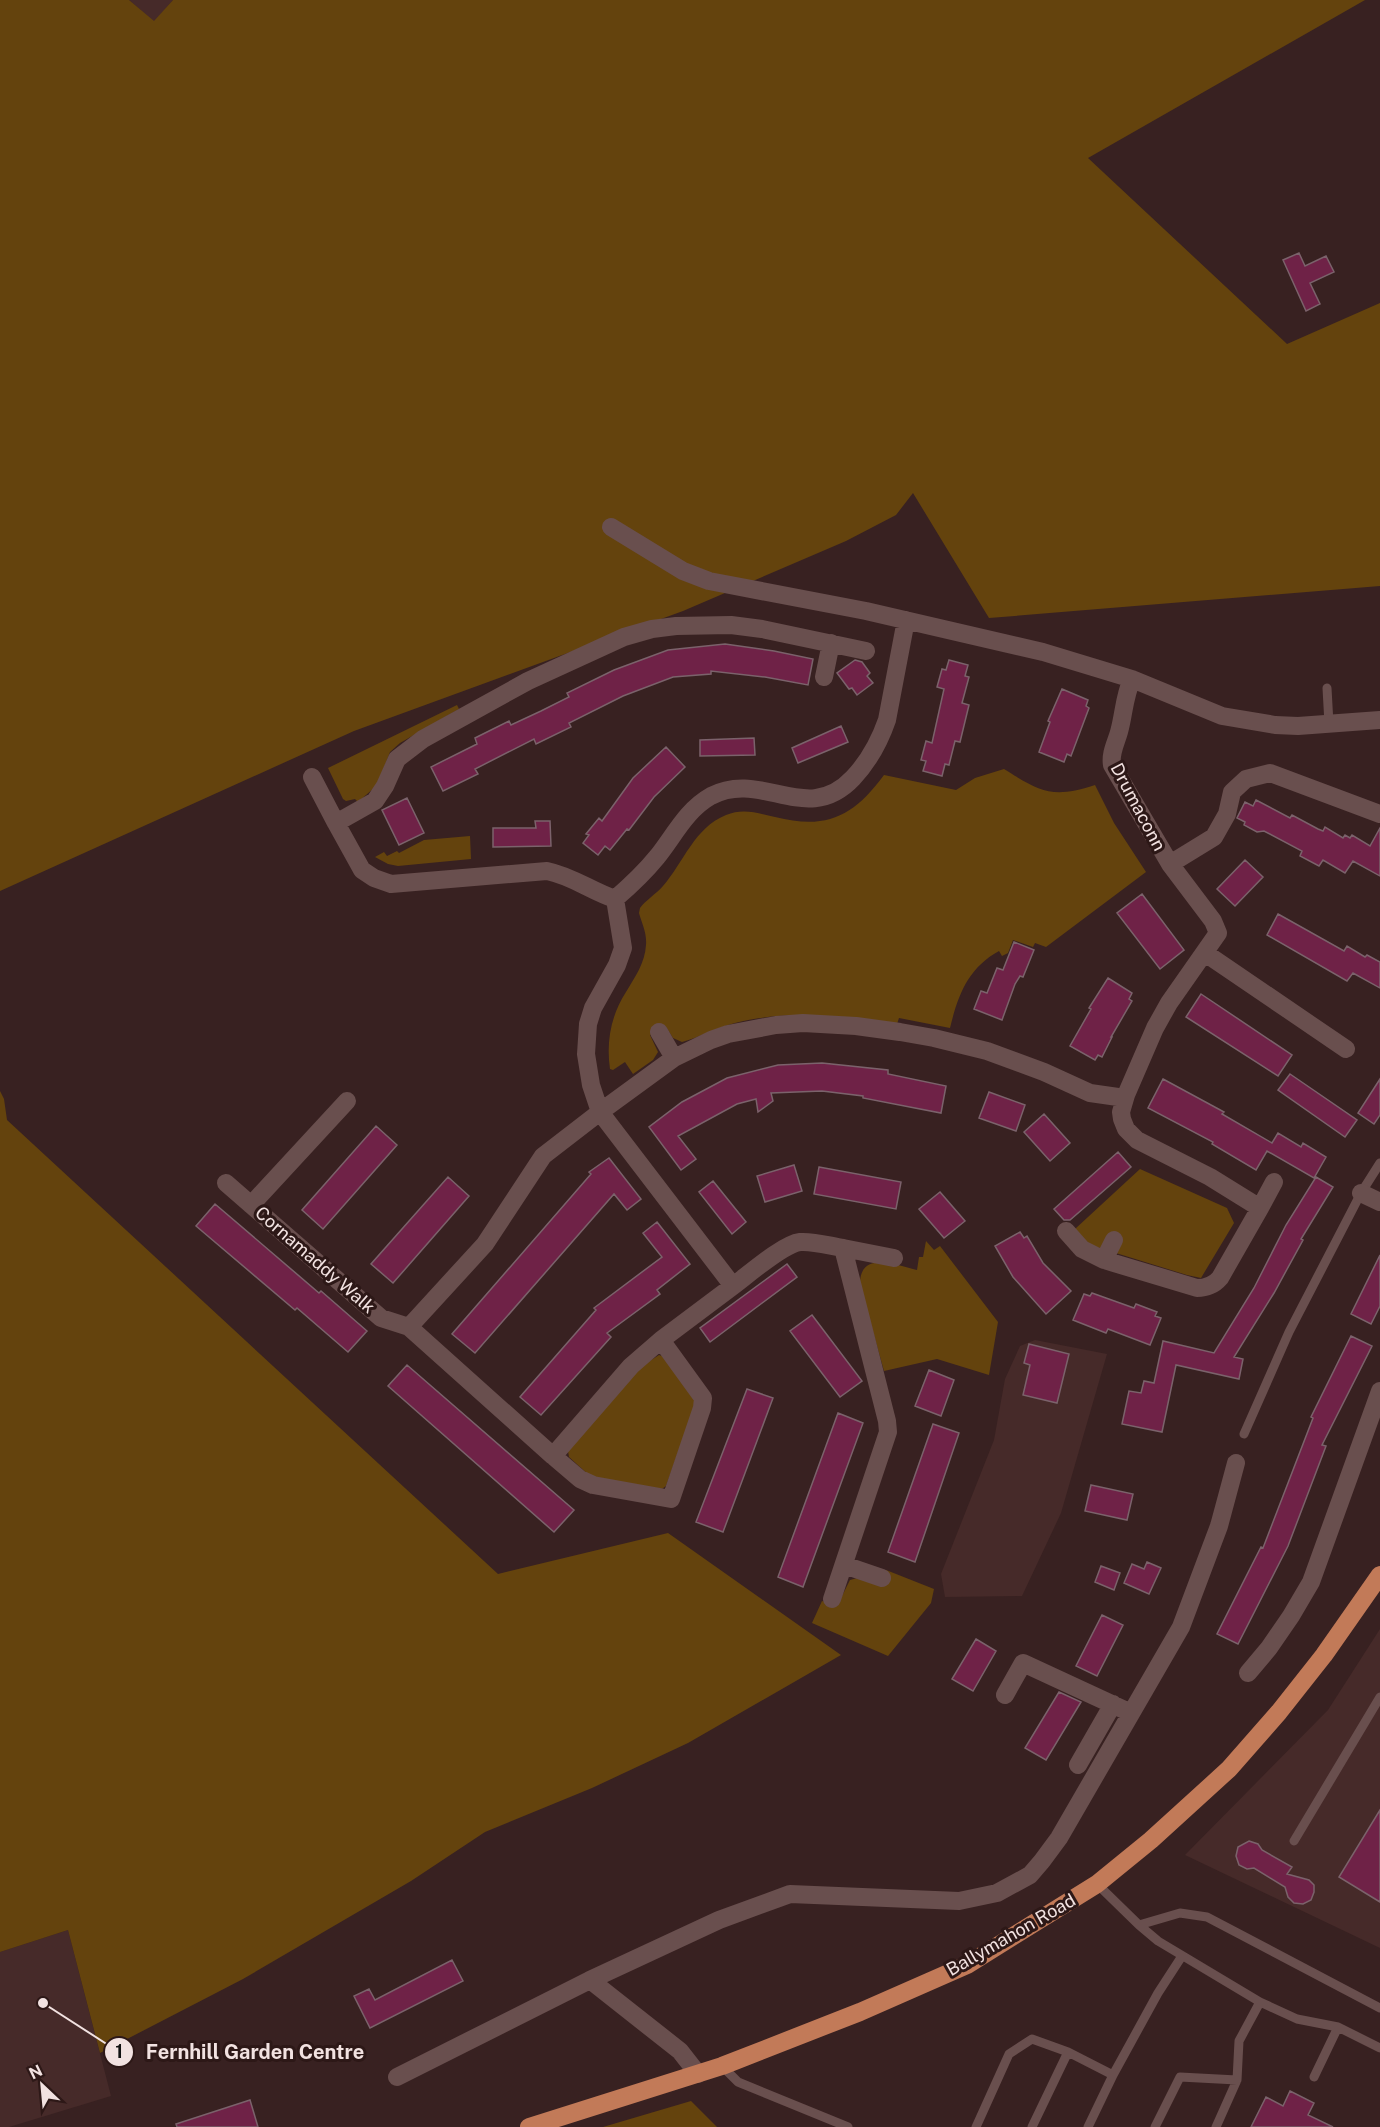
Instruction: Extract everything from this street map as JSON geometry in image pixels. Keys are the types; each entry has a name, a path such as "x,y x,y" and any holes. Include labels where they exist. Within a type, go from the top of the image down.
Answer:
{"main road":[{"name":"Ballymahon Road","path":"529,2127 722,2066 849,2017 967,1965 1097,1884 1151,1840 1229,1768 1279,1712 1324,1655 1379,1577"}],"street":[{"path":"610,527 683,571 709,581 906,620 1042,652 1132,679 1222,716 1275,725 1380,720"},
{"path":"615,899 639,878 693,809 711,796 730,789 752,788 814,800 834,794 851,780 876,748 882,735 887,720 906,620"},
{"path":"336,823 375,801 385,786 397,759 423,739 528,681 624,637 652,629 676,626 731,625 762,629 866,651"},
{"path":"824,677 831,643"},
{"name":"Drumaconn","path":"1132,679 1125,694 1112,765 1170,864 1207,912 1218,933 1169,1003 1146,1046 1125,1098 1121,1112 1122,1119 1130,1134 1137,1140 1229,1188 1260,1208"},
{"name":"Drumaconn","path":"1170,864 1214,837 1227,814 1232,792 1246,779 1270,773 1380,814"},
{"path":"312,777 362,870 383,882 391,884 548,871 566,876 615,899"},
{"path":"615,899 623,940 622,955 593,1008 586,1038 588,1072 600,1112 733,1286"},
{"path":"1205,953 1346,1049"},
{"path":"409,1327 485,1244 543,1156 674,1058 711,1040 746,1030 803,1023 856,1026 934,1038 978,1049 1044,1072 1090,1093 1125,1098"},
{"path":"659,1032 674,1058"},
{"path":"251,1205 348,1101"},
{"path":"1066,1231 1082,1250 1104,1260 1197,1288 1204,1288 1220,1278 1274,1182"},
{"name":"Cornamaddy Walk","path":"226,1184 381,1318 409,1327 580,1479 593,1485 668,1506 702,1408 703,1398 661,1340"},
{"path":"1361,1193 1380,1202"},
{"path":"1104,1260 1114,1240"},
{"path":"553,1456 631,1366 661,1340 769,1258 796,1243 805,1242 894,1258"},
{"path":"832,1599 888,1432 843,1248"},
{"path":"1248,1673 1292,1616 1311,1582 1380,1391"},
{"path":"397,2077 590,1980 719,1920 790,1894 959,1901 997,1893 1030,1875 1059,1838 1181,1627 1220,1526 1236,1463"},
{"path":"844,1565 882,1578"},
{"path":"1005,1695 1023,1663 1131,1713"},
{"path":"1078,1765 1113,1704"},
{"path":"590,1980 680,2051 698,2074"}],"lane":[{"path":"1327,688 1329,724"},
{"path":"1244,1434 1289,1332 1361,1193 1380,1163"},
{"path":"1294,1841 1380,1697"},
{"path":"1097,1884 1158,1941 1260,2002 1297,2019 1338,2026 1380,2048"},
{"path":"1139,1925 1180,1913 1207,1917 1380,2008"},
{"path":"1088,2127 1113,2075 1158,1993 1182,1956"},
{"path":"1216,2127 1237,2080 1239,2041 1260,2002"},
{"path":"1314,2077 1338,2026"},
{"path":"976,2127 1009,2054 1032,2039 1068,2052 1113,2075"},
{"path":"1032,2127 1068,2052"},
{"path":"722,2066 738,2082 848,2127"},
{"path":"1155,2127 1180,2077 1237,2080"}],"shaded area":[{"path":"0,0 129,0 154,21 173,0 1365,0 1088,158 1287,344 1380,303 1380,586 989,618 913,493 896,515 846,541 683,611 354,731 0,891"},
{"path":"129,0 173,0 154,22"},
{"path":"457,705 459,709 400,743 390,752 374,788 358,802 355,799 346,801 343,799 328,768"},
{"path":"1004,769 1047,791 1068,792 1095,785 1114,823 1146,872 1046,947 1035,943 1033,947 1013,940 1008,953 1002,956 999,951 988,958 972,974 966,984 950,1028 899,1018 897,1024 816,1016 775,1016 735,1023 682,1042 673,1038 666,1027 650,1035 658,1052 653,1060 633,1074 625,1062 613,1070 610,1069 609,1039 613,1019 644,958 646,936 639,913 640,908 663,886 690,846 715,821 732,813 744,812 793,821 824,820 837,817 861,801 884,775 956,790 975,778"},
{"path":"470,836 471,859 398,866 375,857 384,852 387,856 397,851 399,853 424,840"},
{"path":"0,1091 4,1099 7,1120 498,1574 668,1533 841,1655 688,1743 592,1788 485,1832 411,1881 243,1979 100,2053 68,1930 0,1952"},
{"path":"1140,1169 1227,1208 1234,1223 1201,1278 1090,1245 1075,1229"},
{"path":"926,1241 934,1250 940,1246 998,1322 989,1375 937,1359 884,1371 860,1285 861,1274 866,1267 880,1262 917,1270 919,1257 923,1257"},
{"path":"1035,1340 1107,1354 1061,1513 1022,1596 945,1597 941,1574 994,1440 1005,1379 1020,1346"},
{"path":"659,1355 694,1396 695,1405 666,1486 662,1489 591,1477 569,1457 568,1451 642,1366"},
{"path":"886,1570 934,1589 931,1603 888,1656 812,1623 822,1601 837,1606 850,1580"},
{"path":"1380,1629 1380,1948 1185,1855 1328,1710"},
{"path":"68,1930 111,2096 9,2127 0,2127 0,1952"},
{"path":"691,2101 717,2127 603,2127"}],"building":[{"path":"1299,253 1305,266 1326,256 1334,272 1310,283 1320,304 1306,311 1283,260"},
{"path":"725,644 813,659 808,685 711,671 711,674 673,677 623,696 569,723 571,727 536,744 534,739 475,769 478,774 443,791 431,767 477,744 475,738 509,721 511,725 541,711 569,697 567,693 614,670 668,650"},
{"path":"855,660 862,662 870,673 867,676 873,683 857,695 852,688 849,689 837,673"},
{"path":"949,660 968,665 965,676 969,677 962,703 969,705 960,742 955,741 949,765 945,764 942,776 923,771 926,761 921,760 926,741 932,743 944,689 937,687 942,669 946,670"},
{"path":"1062,689 1088,700 1086,706 1089,708 1071,756 1067,754 1064,762 1039,752 1050,722 1048,721"},
{"path":"841,726 848,742 798,763 792,748"},
{"path":"754,738 755,755 700,756 700,740"},
{"path":"666,747 685,767 654,797 629,830 627,829 610,850 605,846 598,855 583,843 589,835 586,834 599,818 602,821 633,778"},
{"path":"407,798 424,833 399,845 382,810"},
{"path":"1256,800 1290,818 1292,815 1323,831 1325,827 1343,838 1345,835 1350,838 1352,835 1370,846 1380,828 1380,876 1353,861 1345,873 1323,860 1319,866 1300,856 1302,851 1264,831 1257,832 1244,825 1245,822 1237,818 1245,802 1253,806"},
{"path":"535,821 550,821 551,846 493,847 493,828 536,828"},
{"path":"1245,860 1263,877 1235,906 1217,889"},
{"path":"1142,894 1184,950 1160,969 1117,913"},
{"path":"1278,914 1344,951 1347,946 1365,957 1367,955 1380,962 1380,988 1353,973 1347,981 1267,935"},
{"path":"1014,942 1034,950 1023,977 1020,976 1015,984 1002,1020 974,1009 981,991 987,993 997,968 1003,970"},
{"path":"1108,978 1132,993 1129,999 1132,1001 1102,1057 1098,1055 1095,1060 1070,1046 1091,1009 1089,1008"},
{"path":"1201,994 1292,1055 1278,1076 1186,1017"},
{"path":"822,1063 888,1070 888,1074 946,1086 941,1113 863,1098 863,1096 822,1091 771,1093 773,1101 758,1112 756,1099 737,1104 678,1136 696,1159 681,1170 649,1127 682,1102 727,1078 778,1065"},
{"path":"1290,1074 1357,1120 1345,1137 1278,1090"},
{"path":"1163,1079 1224,1112 1222,1114 1272,1143 1278,1133 1301,1147 1303,1143 1326,1157 1314,1178 1267,1151 1256,1170 1212,1144 1213,1142 1148,1108"},
{"path":"1380,1079 1380,1115 1374,1124 1358,1113"},
{"path":"989,1092 1025,1105 1016,1131 979,1118"},
{"path":"1044,1114 1070,1143 1050,1161 1024,1132"},
{"path":"376,1126 397,1145 323,1229 302,1210"},
{"path":"1118,1152 1131,1167 1070,1220 1064,1220 1054,1209"},
{"path":"609,1158 641,1199 627,1210 614,1194 475,1353 452,1334 591,1174 589,1172"},
{"path":"794,1165 802,1191 765,1202 757,1176"},
{"path":"819,1167 901,1182 896,1209 814,1194"},
{"path":"448,1177 469,1196 393,1283 371,1264"},
{"path":"1316,1177 1333,1187 1301,1239 1303,1240 1274,1293 1234,1357 1243,1359 1239,1379 1176,1365 1162,1432 1122,1424 1129,1391 1141,1393 1144,1381 1154,1383 1163,1341 1214,1353 1254,1288 1286,1225"},
{"path":"713,1181 746,1222 732,1234 699,1192"},
{"path":"940,1192 965,1221 944,1238 919,1209"},
{"path":"215,1204 367,1331 348,1352 196,1226"},
{"path":"657,1222 690,1264 657,1290 660,1294 607,1333 611,1337 541,1415 520,1397 596,1310 594,1308 662,1257 643,1233"},
{"path":"1020,1232 1024,1238 1027,1236 1043,1263 1071,1291 1046,1314 1013,1277 995,1246"},
{"path":"1380,1255 1380,1306 1371,1324 1351,1314"},
{"path":"787,1264 797,1277 710,1342 700,1328"},
{"path":"1092,1293 1134,1308 1136,1304 1157,1312 1155,1316 1161,1318 1150,1345 1108,1329 1106,1333 1073,1320 1084,1294 1090,1296"},
{"path":"812,1315 862,1381 840,1397 790,1331"},
{"path":"1351,1336 1372,1346 1322,1445 1326,1446 1288,1546 1238,1644 1217,1634 1261,1547 1263,1548 1313,1418 1311,1417"},
{"path":"1029,1344 1069,1354 1057,1403 1023,1395 1030,1365 1024,1363"},
{"path":"407,1365 574,1510 554,1532 388,1386"},
{"path":"929,1370 954,1380 941,1416 915,1406"},
{"path":"747,1389 773,1398 723,1532 696,1522"},
{"path":"838,1413 863,1423 803,1587 778,1577"},
{"path":"933,1424 959,1433 915,1562 888,1552"},
{"path":"1091,1485 1133,1494 1127,1520 1085,1511"},
{"path":"1147,1562 1161,1568 1149,1594 1124,1583 1132,1564 1144,1569"},
{"path":"1101,1566 1120,1573 1114,1590 1095,1582"},
{"path":"1102,1615 1123,1625 1097,1676 1076,1666"},
{"path":"976,1639 996,1651 973,1691 952,1679"},
{"path":"1059,1692 1081,1702 1046,1760 1025,1748"},
{"path":"1380,1810 1380,1902 1339,1877"},
{"path":"1249,1841 1258,1844 1262,1850 1292,1867 1287,1874 1309,1880 1314,1885 1311,1900 1303,1904 1294,1903 1288,1897 1285,1887 1254,1868 1247,1869 1239,1865 1236,1856 1238,1847"},
{"path":"452,1960 463,1981 370,2028 354,1996 369,1989 375,2000"},
{"path":"1290,2091 1314,2103 1308,2115 1333,2127 1251,2127 1266,2097 1283,2106"},
{"path":"250,2100 258,2127 177,2127 176,2124"}],"place":[{"name":"Fernhill Garden Centre","path":"43,2003"}]}
